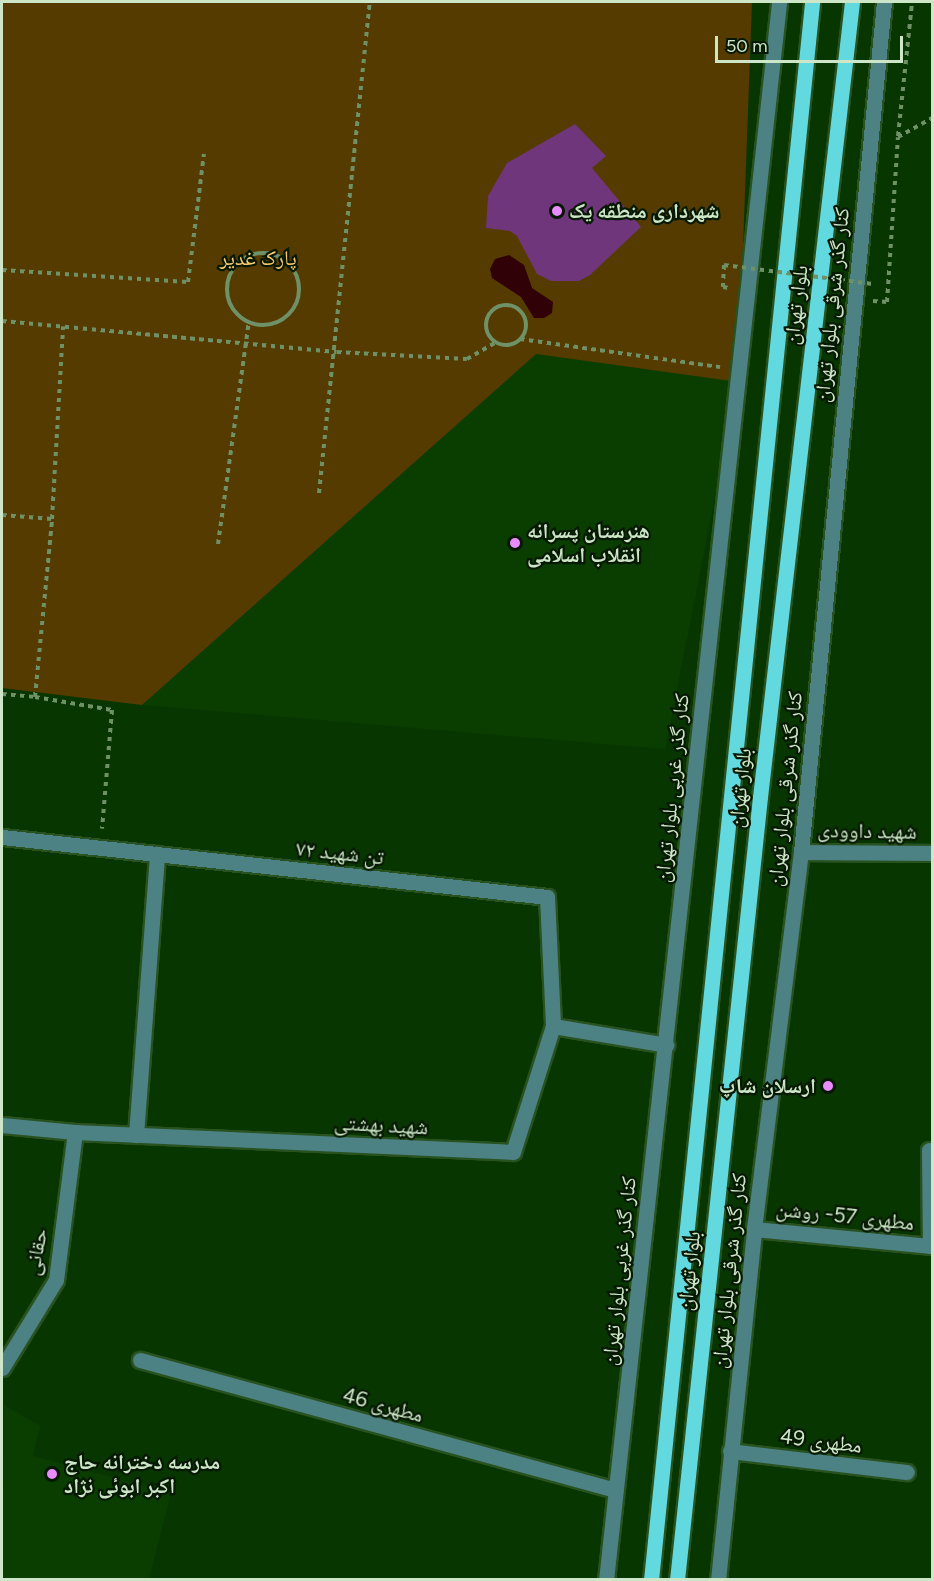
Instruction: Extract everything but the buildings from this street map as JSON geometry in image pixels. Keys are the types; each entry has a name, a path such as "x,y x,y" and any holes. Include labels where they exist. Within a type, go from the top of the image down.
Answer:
{"main road":[{"name":"بلوار تهران","path":"651,1580 812,2"},
{"name":"بلوار تهران","path":"677,1580 759,809 852,2"}],"street":[{"name":"کنار گذر غربی بلوار تهران","path":"606,1580 779,2"},
{"name":"کنار گذر شرقی بلوار تهران","path":"718,1580 754,1228 801,852 884,2"},
{"name":"۷۲ تن شهید","path":"2,837 547,897 553,1026"},
{"name":"شهید داوودی","path":"801,852 933,853"},
{"path":"136,1135 157,854"},
{"path":"553,1026 666,1045"},
{"name":"شهید بهشتی","path":"2,1125 75,1132 513,1152 553,1026"},
{"name":"حقانی","path":"2,1368 56,1280 75,1132"},
{"path":"929,1150 931,1246"},
{"name":"مطهری 57- روشن","path":"754,1228 931,1246"},
{"name":"مطهری 46","path":"140,1360 616,1490"},
{"name":"مطهری 49","path":"730,1451 907,1472"}],"path":[{"path":"320,494 370,2"},
{"path":"871,301 887,302 898,137 912,2"},
{"path":"898,137 933,118"},
{"path":"2,270 188,282 204,154"},
{"path":"218,544 248,344 249,322 232,305 227,282 234,267 246,256 262,252 278,255 291,265 298,279 299,295 293,310 281,321 265,325 249,322"},
{"path":"723,287 724,265 873,284"},
{"path":"2,321 336,352 467,359 497,342 513,344 520,339 525,333 524,316 519,310 504,305 490,314 487,329 497,342"},
{"path":"35,698 52,519 63,326"},
{"path":"520,339 739,370"},
{"path":"2,515 52,519"},
{"path":"2,694 112,710 100,848"}],"shaded area":[{"path":"509,255 524,265 532,288 553,302 552,313 544,318 534,318 521,297 492,278 490,269 495,259"},
{"name":"هنرستان پسرانه انقلاب اسلامی","path":"536,354 738,382 665,749 142,705"},
{"name":"مدرسه دخترانه حاج اکبر ابوئی نژاد","path":"4,1405 40,1426 33,1456 171,1493 149,1579 2,1579"}],"green space":[{"name":"پارک غدیر","path":"2,2 752,2 738,382 536,354 142,705 2,688"}],"place":[{"name":"شهرداری منطقه یک","path":"557,211"},
{"name":"هنرستان پسرانه انقلاب اسلامی","path":"515,543"},
{"name":"ارسلان شاپ","path":"828,1086"},
{"name":"مدرسه دخترانه حاج اکبر ابوئی نژاد","path":"52,1474"}]}
